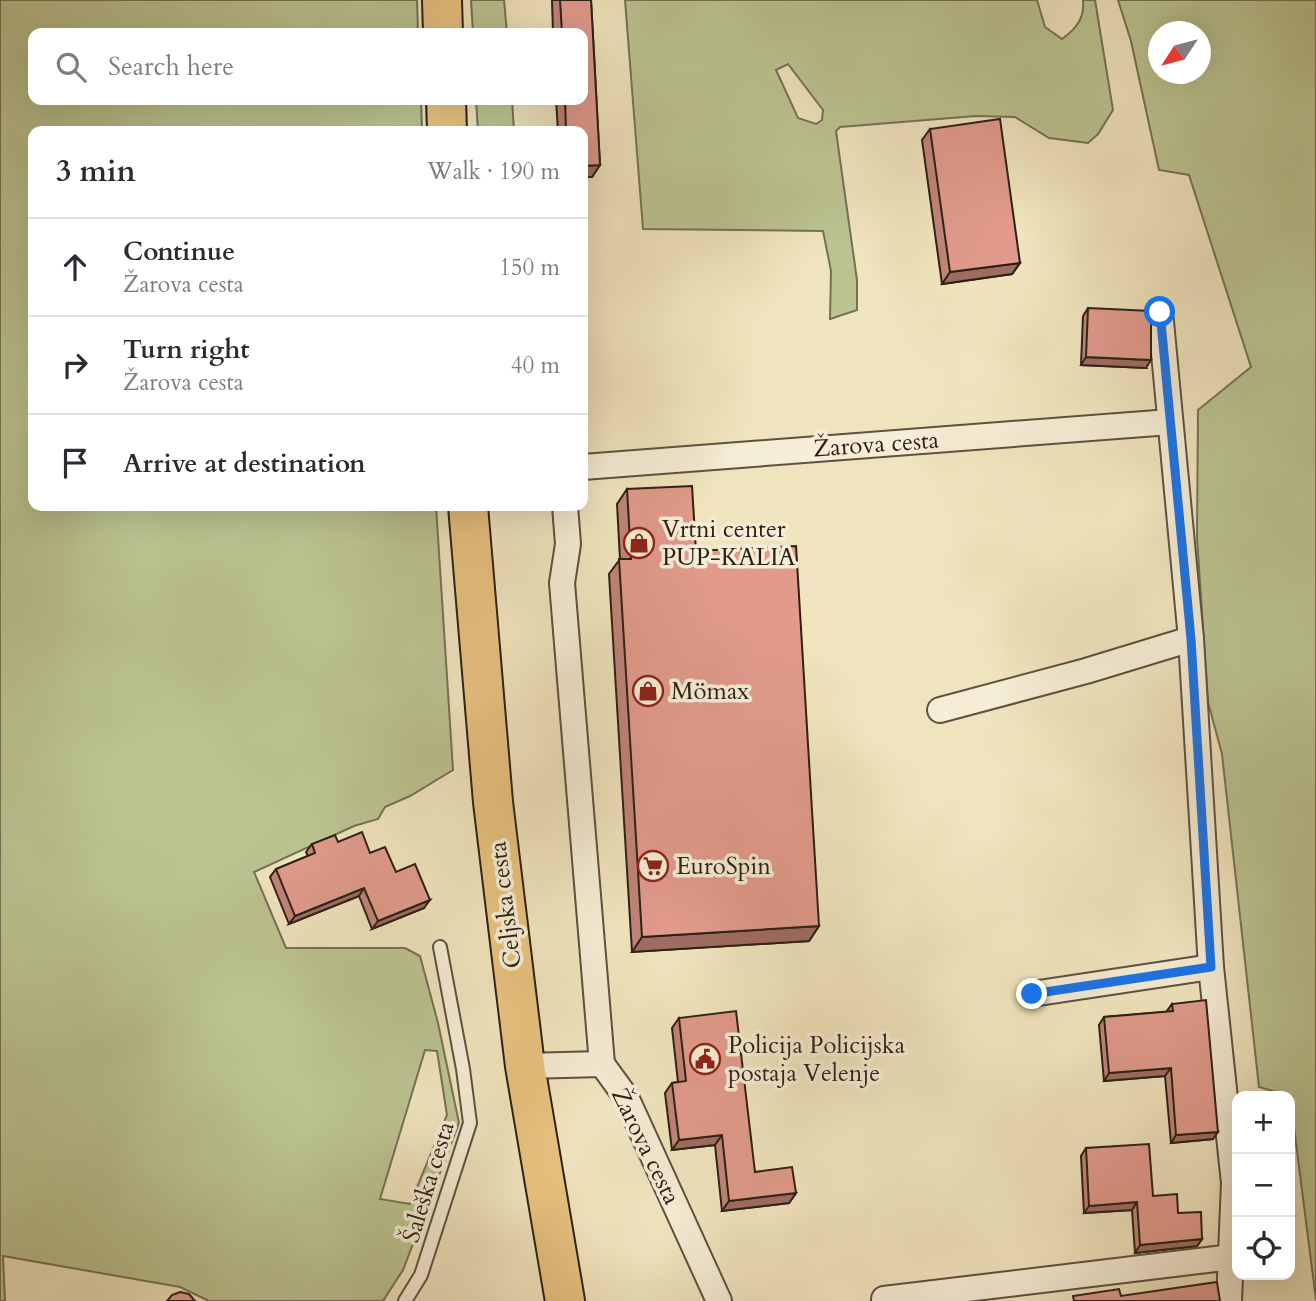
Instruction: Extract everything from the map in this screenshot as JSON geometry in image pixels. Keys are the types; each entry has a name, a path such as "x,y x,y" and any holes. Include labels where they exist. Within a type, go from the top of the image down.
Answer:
{"main road":[{"path":"442,0 443,28"},
{"path":"446,105 447,126"},
{"name":"Celjska cesta","path":"468,511 493,802 525,1066 565,1301"}],"street":[{"path":"1160,312 1191,639 1211,967 1234,1183 1233,1217"},
{"name":"Žarova cesta","path":"588,467 1170,422"},
{"path":"565,511 568,544 562,583 602,1064"},
{"path":"940,710 1086,671 1191,639"},
{"path":"1032,994 1211,967"},
{"name":"Žarova cesta","path":"525,1066 602,1064 626,1097 719,1301"},
{"path":"884,1299 1232,1257 1229,1301"}],"lane":[{"name":"Šaleška cesta","path":"405,1301 421,1275 470,1123 463,1069 440,947"}],"green space":[{"path":"0,0 417,0 418,28 28,28 28,105 421,105 422,126 28,126 28,511 436,511 453,770 410,796 385,807 378,819 354,826 254,872 286,948 405,948 420,956 438,1023 459,1123 403,1270 383,1301 209,1301 180,1287 3,1256 5,1301 0,1301","holes":["425,1050 437,1051 447,1115 410,1204 380,1199"]},
{"path":"471,0 504,0 507,28 473,28"},
{"path":"625,0 1037,0 1045,27 1062,39 1078,22 1083,12 1083,0 1095,0 1113,110 1098,134 1088,143 1049,138 1015,117 976,116 840,127 836,131 857,280 857,310 830,319 831,271 823,231 643,229","holes":["788,64 823,110 822,120 816,124 798,118 776,70"]},
{"path":"1118,0 1316,0 1316,1300 1295,1135 1295,1091 1273,1091 1259,1087 1222,754 1208,702 1197,538 1198,410 1251,367 1189,175 1159,170 1131,41"},
{"path":"476,105 512,105 514,126 478,126"}],"building":[{"path":"560,0 591,0 600,165 588,166 588,126 566,126 565,105 588,105 588,28 562,28"},
{"path":"1000,119 1020,263 950,272 930,129"},
{"path":"1088,308 1151,311 1151,360 1086,357"},
{"path":"692,486 696,551 796,546 819,926 642,937 619,559 631,559 627,489"},
{"path":"362,832 370,853 385,847 396,872 415,864 430,900 378,921 364,888 295,916 276,869 315,853 312,844 335,835 338,842"},
{"path":"1206,1000 1218,1132 1176,1135 1171,1068 1109,1073 1104,1017 1173,1011 1172,1004"},
{"name":"Policija Policijska postaja Velenje","path":"736,1011 755,1172 792,1167 796,1193 729,1201 722,1135 679,1140 672,1083 686,1081 679,1018"},
{"path":"1149,1144 1153,1196 1177,1194 1178,1213 1201,1212 1202,1239 1140,1245 1137,1202 1089,1206 1086,1148"},
{"path":"1217,1282 1220,1301 1074,1301 1073,1296 1119,1289 1121,1296"},
{"path":"180,1292 189,1294 195,1301 167,1301"}],"place":[{"name":"Vrtni center PUP-KALIA","path":"639,543"},
{"name":"Mömax","path":"648,691"},
{"name":"EuroSpin","path":"653,866"},
{"name":"Policija Policijska postaja Velenje","path":"705,1059"}],"route":[{"path":"1032,994 1211,967 1191,639 1160,312"}]}
